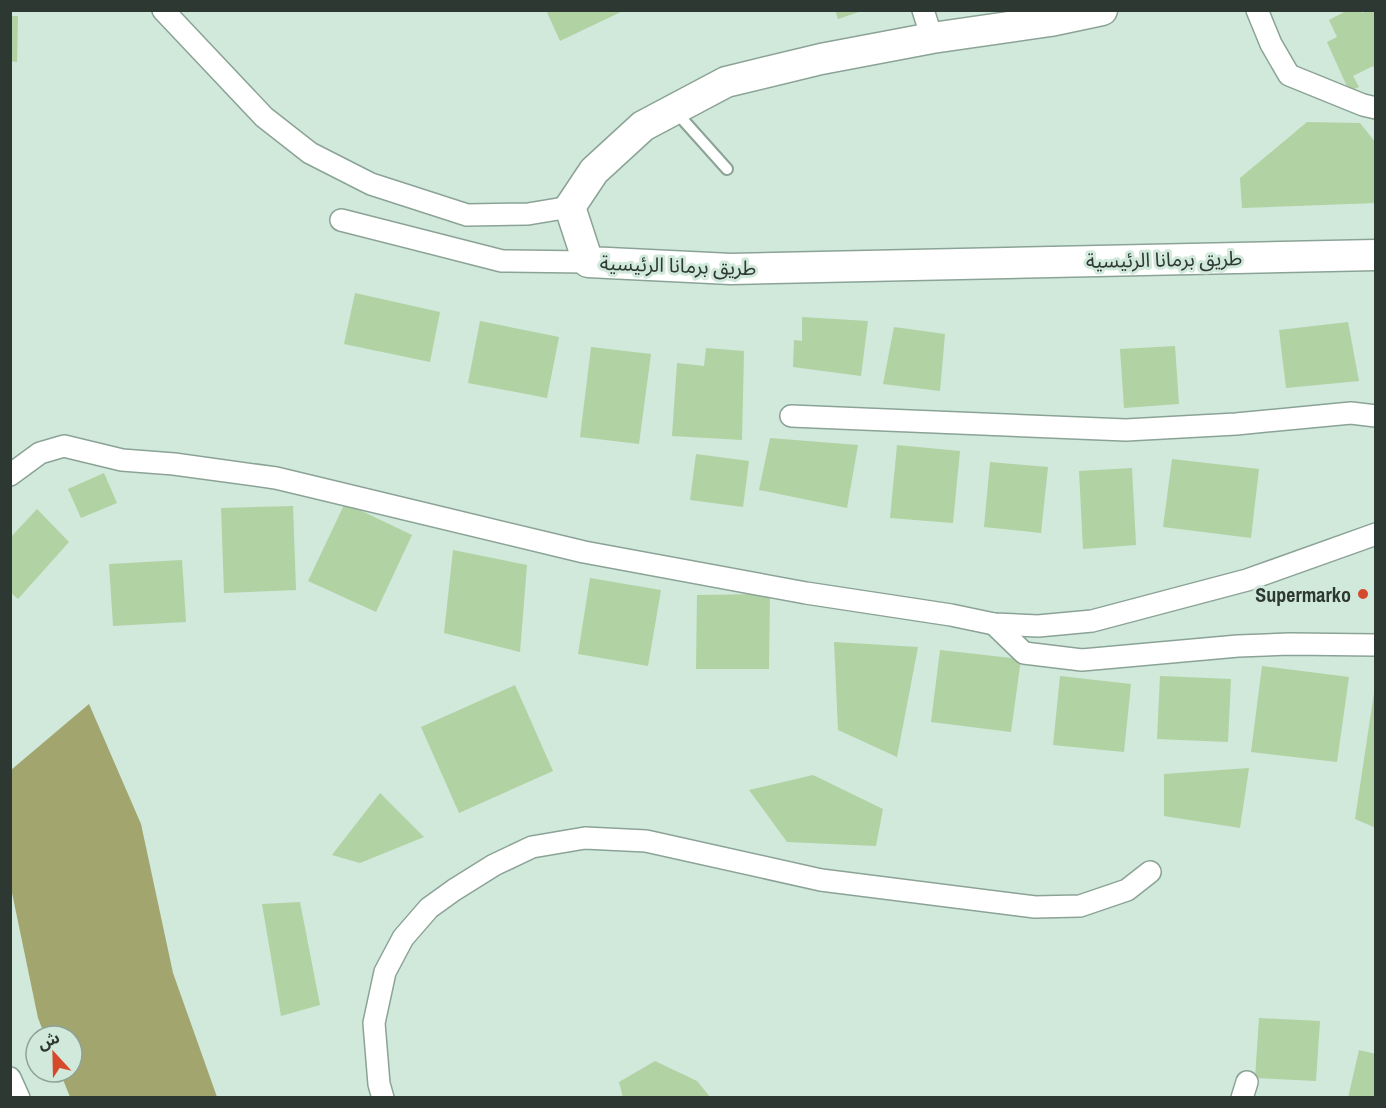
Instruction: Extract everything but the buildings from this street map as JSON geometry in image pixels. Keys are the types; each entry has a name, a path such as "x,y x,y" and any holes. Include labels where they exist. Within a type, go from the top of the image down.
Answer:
{"street":[{"path":"163,10 264,117 310,153 371,184 467,215 528,213 570,207 594,171 643,126 726,82 820,59 927,24 1050,21 1102,10"},
{"path":"1257,10 1271,44 1289,75 1363,105 1376,108"},
{"name":"طريق برمانا الرئيسية","path":"570,207 588,262 730,269 1376,255"},
{"path":"341,220 502,261 588,262"},
{"path":"791,416 1126,430 1236,424 1351,413 1376,416"},
{"path":"10,475 40,453 64,446 122,460 174,464 276,478 584,552 806,593 951,615 994,624 1038,626 1092,621 1247,580 1376,534"},
{"path":"994,624 1024,653 1082,660 1238,646 1376,645"},
{"path":"383,1098 374,1023 385,972 403,938 429,908 454,890 494,865 532,846 585,838 646,841 821,880 1035,907 1080,906 1127,890 1150,872"},
{"path":"10,1078 19,1098"}],"lane":[{"path":"674,109 727,170"}],"green space":[{"path":"89,704 141,824 173,973 217,1097 70,1097 65,1084 84,1084 84,1024 40,1024 38,1018 11,888 11,770"}],"place":[{"name":"Supermarko","path":"1363,594"}]}
